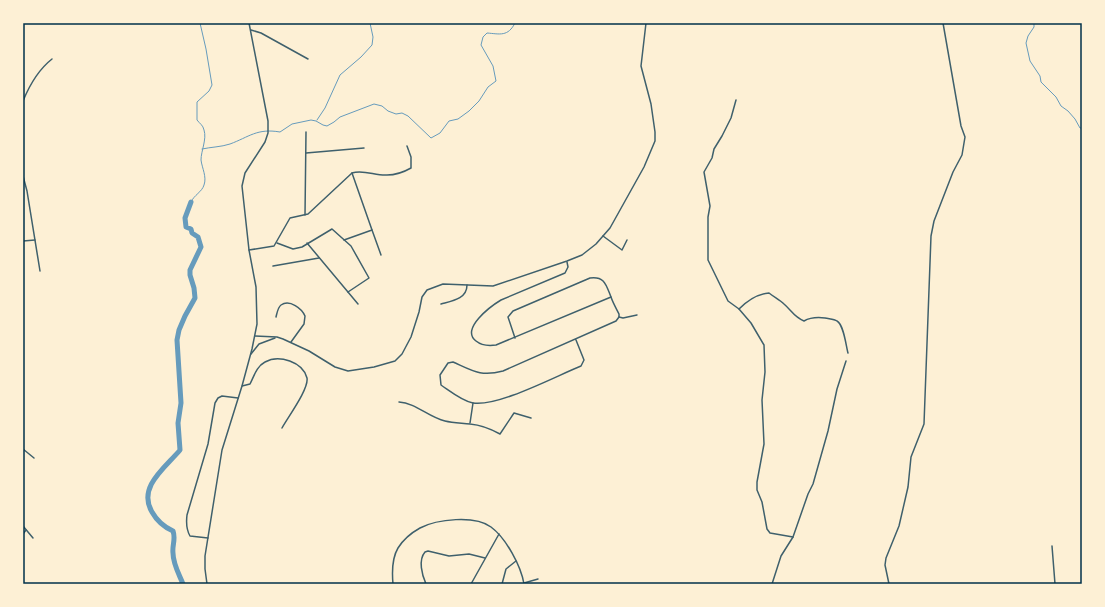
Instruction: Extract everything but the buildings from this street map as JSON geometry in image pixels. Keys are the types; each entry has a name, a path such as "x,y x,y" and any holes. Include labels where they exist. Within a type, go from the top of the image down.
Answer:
{"street":[{"path":"207,584 205,569 208,538 221,457 251,355 257,316 256,295 249,250 242,182 249,166 265,142 268,132 268,121 249,23"},
{"path":"255,336 277,337 291,342 335,367 348,371 374,367 395,361 402,354 411,337 422,297 427,290 443,284 492,286 582,255 596,244 610,228 644,167 655,141 651,104 641,66 646,23"},
{"path":"889,584 885,565 886,558 900,526 908,487 911,457 924,424 931,236 934,221 941,202 953,172 962,155 965,137 961,126 944,23"},
{"path":"250,30 261,33 308,59"},
{"path":"23,100 36,75 44,65 52,59"},
{"path":"736,100 731,118 714,149 712,158 704,172 710,206 708,217 708,260 728,301 739,309 751,323 764,345 765,372 762,400 764,444 757,482 757,490 762,502 770,533 793,537"},
{"path":"305,215 306,132"},
{"path":"249,250 272,247 277,243 290,218 305,215 352,173 358,172 387,175 401,173 411,168 411,157 407,146"},
{"path":"306,153 364,148"},
{"path":"352,173 381,255"},
{"path":"23,176 27,191 40,271"},
{"path":"277,243 293,249 302,247 332,229 351,246 369,278 348,292"},
{"path":"344,240 372,230"},
{"path":"603,236 622,250 627,240"},
{"path":"23,241 35,240"},
{"path":"307,243 358,304"},
{"path":"273,266 319,258"},
{"path":"567,261 568,267 565,273 501,300 493,306 472,327 472,338 479,343 488,346 496,346 611,297"},
{"path":"515,338 508,317 513,311 590,278 602,280 606,284 619,317"},
{"path":"441,304 458,299 465,295 467,290 466,285"},
{"path":"739,309 750,299 765,293 769,293 784,303 796,318 804,320 816,317 832,319 841,324 848,353"},
{"path":"276,317 281,305 286,303 294,305 302,310 306,316 304,324 291,342"},
{"path":"619,317 623,318 637,314"},
{"path":"576,340 584,360 581,366 505,398 491,402 473,402 441,385 440,375 448,363 453,362 484,374 492,374 503,371 576,340 616,321 619,317"},
{"path":"251,355 259,344 277,337"},
{"path":"242,386 250,384 258,367 271,359 277,358 289,361 301,368 307,378 306,386 282,428"},
{"path":"772,584 781,556 793,537 808,494 814,484 837,389 846,361"},
{"path":"208,538 190,536 186,526 187,515 208,444 215,403 218,398 222,396 238,398"},
{"path":"399,402 410,404 434,417 445,421 470,424 500,434 514,413 531,418"},
{"path":"470,424 473,402"},
{"path":"23,449 34,458"},
{"path":"393,584 392,574 397,550 410,535 421,528 458,519 479,522 490,526 499,534 516,561 520,568 524,583 538,579"},
{"path":"23,526 33,538"},
{"path":"23,534 26,530"},
{"path":"471,584 499,534"},
{"path":"1052,546 1055,584"},
{"path":"426,584 422,570 422,558 425,552 428,551 449,556 469,554 485,558"},
{"path":"502,584 506,569 516,561"}],"waterway":[{"path":"191,202 202,190 205,182 201,160 205,134 203,127 197,120 197,102 209,91 212,85 200,23"},
{"path":"317,120 325,108 340,75 361,57 372,45 373,37 370,23"},
{"path":"202,149 230,144 259,132 280,132 292,124 311,120 327,126 340,117 374,104 382,106 388,111 396,114 402,113 408,116 431,138 440,133 449,121 458,119 469,111 479,101 488,87 496,81 493,66 481,45 483,37 487,33 506,33 510,31 515,23"},
{"path":"1034,23 1034,27 1028,36 1026,43 1030,61 1040,76 1041,82 1056,97 1061,106 1075,119 1080,128 1082,128"},
{"path":"183,584 176,569 173,557 173,531 167,528 156,518 148,503 148,494 155,478 180,450 178,423 181,403 177,340 179,330 195,298 190,270 201,247 198,237 192,233 191,229 186,227 185,218 191,202"}]}
